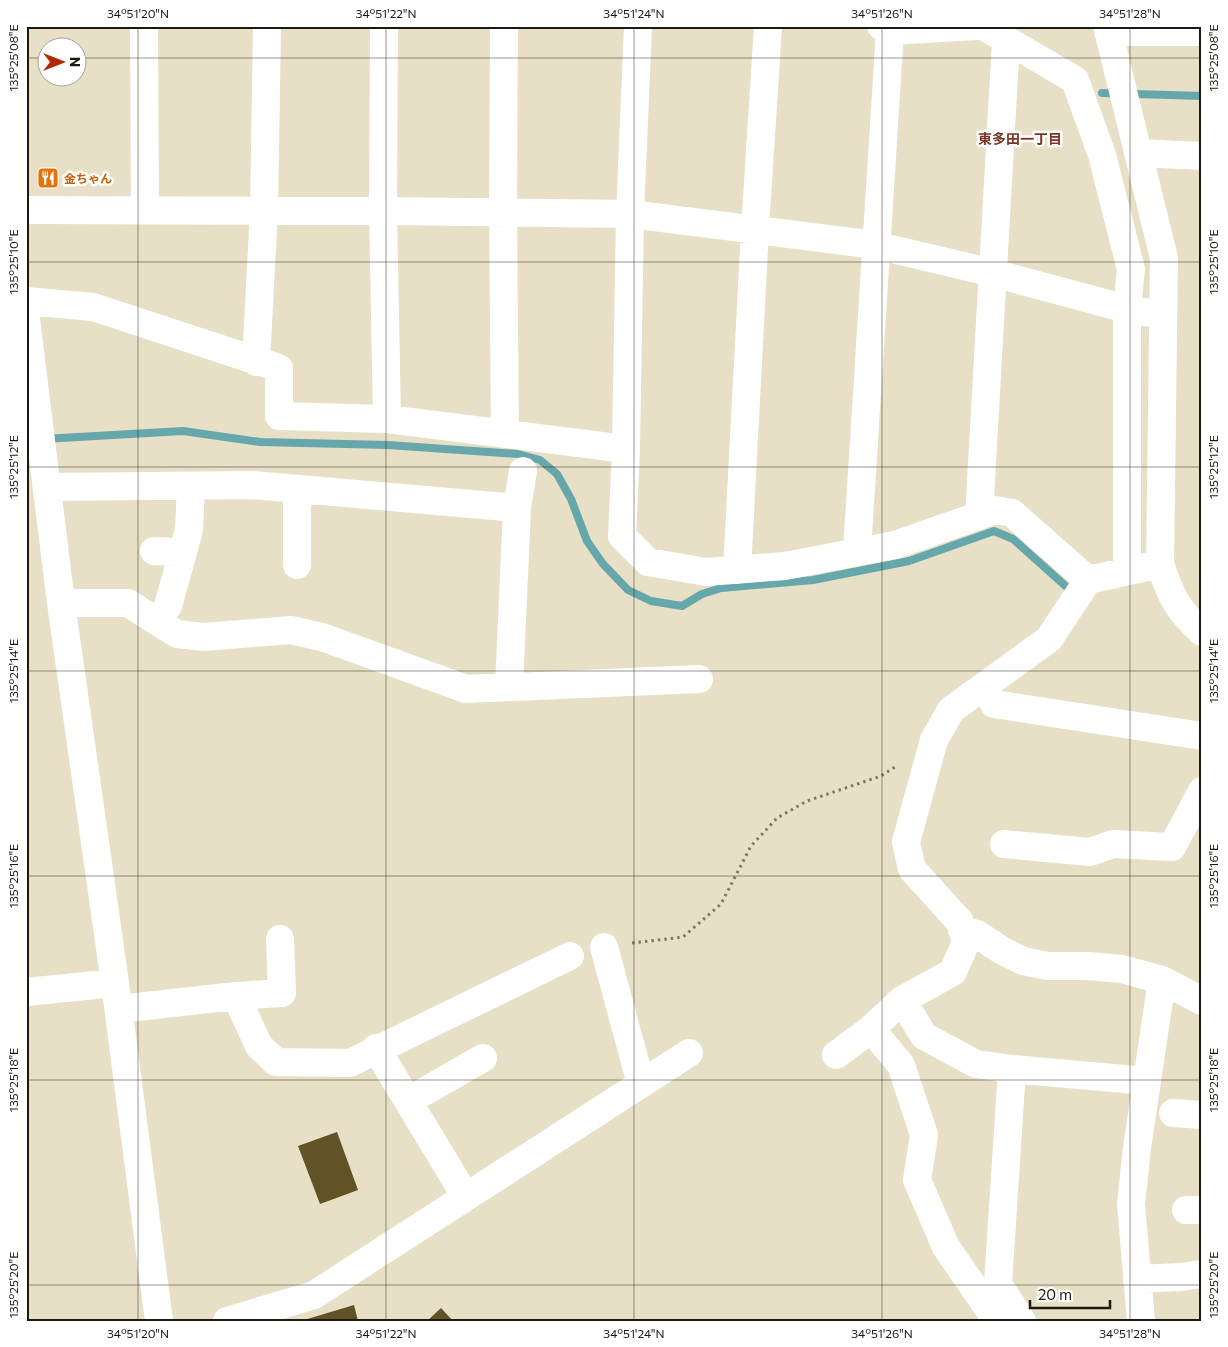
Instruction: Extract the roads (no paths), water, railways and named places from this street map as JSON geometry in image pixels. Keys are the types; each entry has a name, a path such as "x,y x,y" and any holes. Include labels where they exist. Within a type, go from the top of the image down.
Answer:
{"street":[{"path":"144,26 145,210"},
{"path":"256,362 264,211 267,26"},
{"path":"384,26 383,211 387,419"},
{"path":"504,26 504,434"},
{"path":"638,26 630,214 626,449 622,536 648,562 706,572 737,570 785,566 894,545 995,510 1012,513 1088,580"},
{"path":"737,570 768,26"},
{"path":"856,551 875,245 885,29 977,26"},
{"path":"982,26 1075,80 1102,155 1131,269 1127,309 1127,571"},
{"path":"1202,32 1108,29 1164,258 1160,564 1169,592 1188,620 1202,632"},
{"path":"979,516 1006,41"},
{"path":"1138,153 1202,156"},
{"path":"26,210 630,214 875,245 993,273 1127,309 1163,315"},
{"path":"26,300 93,307 279,368 279,416 387,419 626,449"},
{"path":"26,319 61,603 119,1009 159,1321"},
{"path":"510,687 517,508 523,471"},
{"path":"168,606 189,530 191,486"},
{"path":"47,487 252,486 517,508"},
{"path":"297,490 297,565"},
{"path":"154,551 183,552"},
{"path":"836,1055 871,1029 902,1000 953,972 966,942 960,922 912,869 906,842 934,740 951,710 1049,639 1088,580 1160,564"},
{"path":"61,603 128,603 177,634 204,637 291,630 322,637 466,689 699,679"},
{"path":"994,704 1202,736"},
{"path":"1004,844 1090,852 1113,844 1172,848 1202,791"},
{"path":"962,930 977,934 1001,950 1023,961 1048,966 1088,966 1122,969 1162,980 1202,1001"},
{"path":"119,1009 236,996 282,993 280,940"},
{"path":"604,947 641,1084"},
{"path":"236,996 259,1046 276,1062 350,1063 376,1048 570,956"},
{"path":"1141,1321 1131,1204 1137,1148 1162,980"},
{"path":"28,997 115,983"},
{"path":"902,1000 924,1036 976,1064 1012,1069 1147,1080"},
{"path":"871,1029 901,1065 924,1135 917,1180 946,1247 997,1321"},
{"path":"376,1048 466,1197"},
{"path":"228,1321 314,1295 690,1052"},
{"path":"408,1101 483,1058"},
{"path":"1012,1069 998,1284 1022,1321"},
{"path":"1173,1113 1202,1115"},
{"path":"1137,1279 1202,1274"}],"waterway":[{"path":"1102,93 1202,96"},
{"path":"26,440 183,431 260,442 388,445 518,454 540,460 557,474 571,499 587,541 603,564 628,590 651,601 682,606 702,594 721,588 813,580 909,561 994,531 1013,539 1070,590"}],"place":[{"name":"金ちゃん","path":"48,178"}],"district":[{"name":"東多田一丁目","path":"1020,138"}]}
